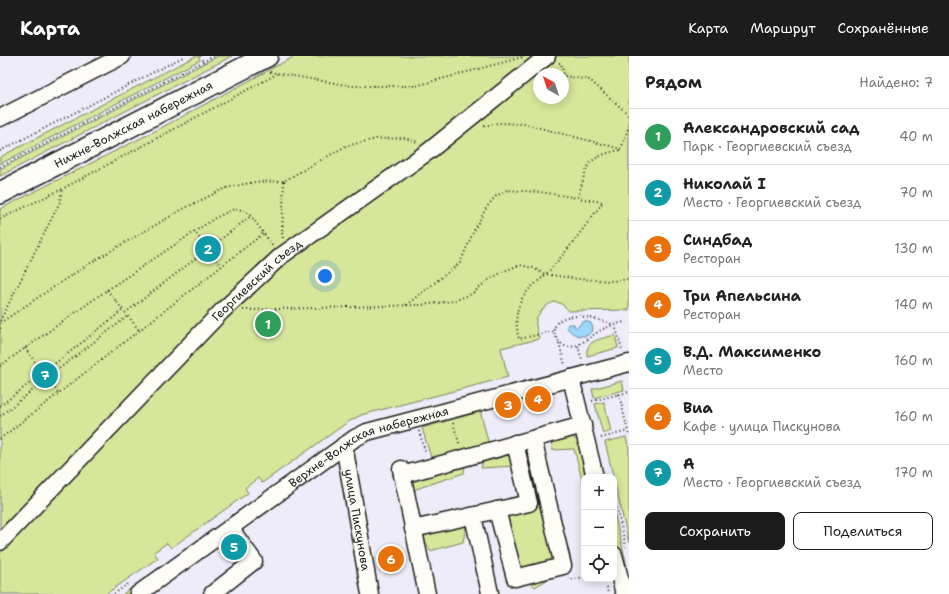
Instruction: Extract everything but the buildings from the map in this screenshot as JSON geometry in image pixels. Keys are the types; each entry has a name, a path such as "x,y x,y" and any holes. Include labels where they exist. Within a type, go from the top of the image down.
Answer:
{"main road":[{"name":"Нижне-Волжская набережная","path":"0,193 271,67"}],"street":[{"path":"0,118 122,56"},
{"name":"Георгиевский съезд","path":"0,542 222,311 286,253 429,151 551,58"},
{"name":"Верхне-Волжская набережная","path":"138,594 344,445 367,432 568,372 625,357"},
{"path":"568,372 583,424 594,474"},
{"path":"427,594 402,472 429,468 583,424"},
{"path":"498,510 515,578 563,566 533,439"},
{"path":"515,444 529,503"},
{"name":"улица Пискунова","path":"344,445 370,594"},
{"path":"413,529 547,499"},
{"path":"473,516 490,593"},
{"path":"212,594 254,562 230,528"},
{"path":"621,554 624,572 624,594"}],"path":[{"path":"0,152 185,56"},
{"path":"200,56 203,62"},
{"path":"0,167 214,56"},
{"path":"0,219 62,189 271,67 352,86 415,86 527,56"},
{"path":"551,58 561,63 564,76 590,80 629,115"},
{"path":"462,125 466,129 498,123 525,124 621,149"},
{"path":"621,149 629,126"},
{"path":"0,322 83,268 205,198 226,188 254,182 284,181 346,146 376,139 404,138 424,144"},
{"path":"578,197 588,165 604,154 621,149"},
{"path":"284,181 282,233 286,253"},
{"path":"0,322 60,202 62,189"},
{"path":"406,305 460,263 475,228 487,207 495,197 507,190 540,192 603,202 545,274 527,291 520,302 516,320 519,339 554,331"},
{"path":"0,366 194,231 215,218 234,209 244,210 251,216 264,233 286,253"},
{"path":"52,366 251,216"},
{"path":"194,231 221,266"},
{"path":"0,439 264,233"},
{"path":"222,311 420,305 453,300 472,294 488,281 504,271 520,265 533,268 545,274 578,279 612,281 629,279"},
{"path":"108,290 139,330"},
{"path":"56,371 128,316"},
{"path":"568,372 559,341 554,331 557,323 565,317 572,316 585,317 615,325"},
{"path":"559,341 566,346 578,346 593,335 615,325 629,321"},
{"path":"615,325 625,357"},
{"path":"0,328 0,332"},
{"path":"578,346 582,361"},
{"path":"25,348 38,366"},
{"path":"44,364 52,366 56,371 56,379 53,385 44,388 38,386 34,380 33,374 38,366 44,364"},
{"path":"0,406 34,380"},
{"path":"53,385 58,393"},
{"path":"0,416 38,386"},
{"path":"592,401 629,392"},
{"path":"619,394 629,436"},
{"path":"453,421 463,458"},
{"path":"419,430 429,468"},
{"path":"600,438 628,431"},
{"path":"616,510 621,554"}],"green space":[{"path":"198,56 200,60 0,164 0,157"},
{"path":"218,56 232,56 0,176 0,169"},
{"path":"295,56 629,56 629,310 569,311 564,306 553,302 541,311 537,317 536,327 539,339 501,348 508,377 361,415 348,422 262,483 258,478 245,488 248,493 171,548 167,543 154,552 158,558 106,594 0,594 0,209 157,130"},
{"path":"615,335 618,348 587,356 587,350 592,343"},
{"path":"622,381 624,390 594,398 592,389"},
{"path":"604,402 611,431 603,434 595,404"},
{"path":"483,411 481,414 489,445 471,450 469,446 464,473 416,489 410,499 408,481 433,464 422,428"},
{"path":"562,433 583,442 591,474 581,474 581,476 574,449 552,450 551,437"},
{"path":"626,437 629,449 629,543 617,492 617,474 613,474 605,442"},
{"path":"524,439 546,474 527,479 514,466 481,468 486,449"},
{"path":"315,457 316,460 128,594 123,594"},
{"path":"543,503 560,572 535,587 516,569 502,513"},
{"path":"467,521 463,542 430,551 421,531"},
{"path":"617,524 627,566 620,567 617,554"}],"water":[{"path":"585,321 591,323 593,328 588,335 576,335 567,327 568,324 574,324 577,328"}],"place":[{"name":"Николай I","path":"208,249"},
{"name":"Александровский сад","path":"268,324"},
{"name":"А","path":"45,375"},
{"name":"Три Апельсина","path":"538,399"},
{"name":"Синдбад","path":"508,405"},
{"name":"В.Д. Максименко","path":"234,547"},
{"name":"Виа","path":"391,559"}]}
